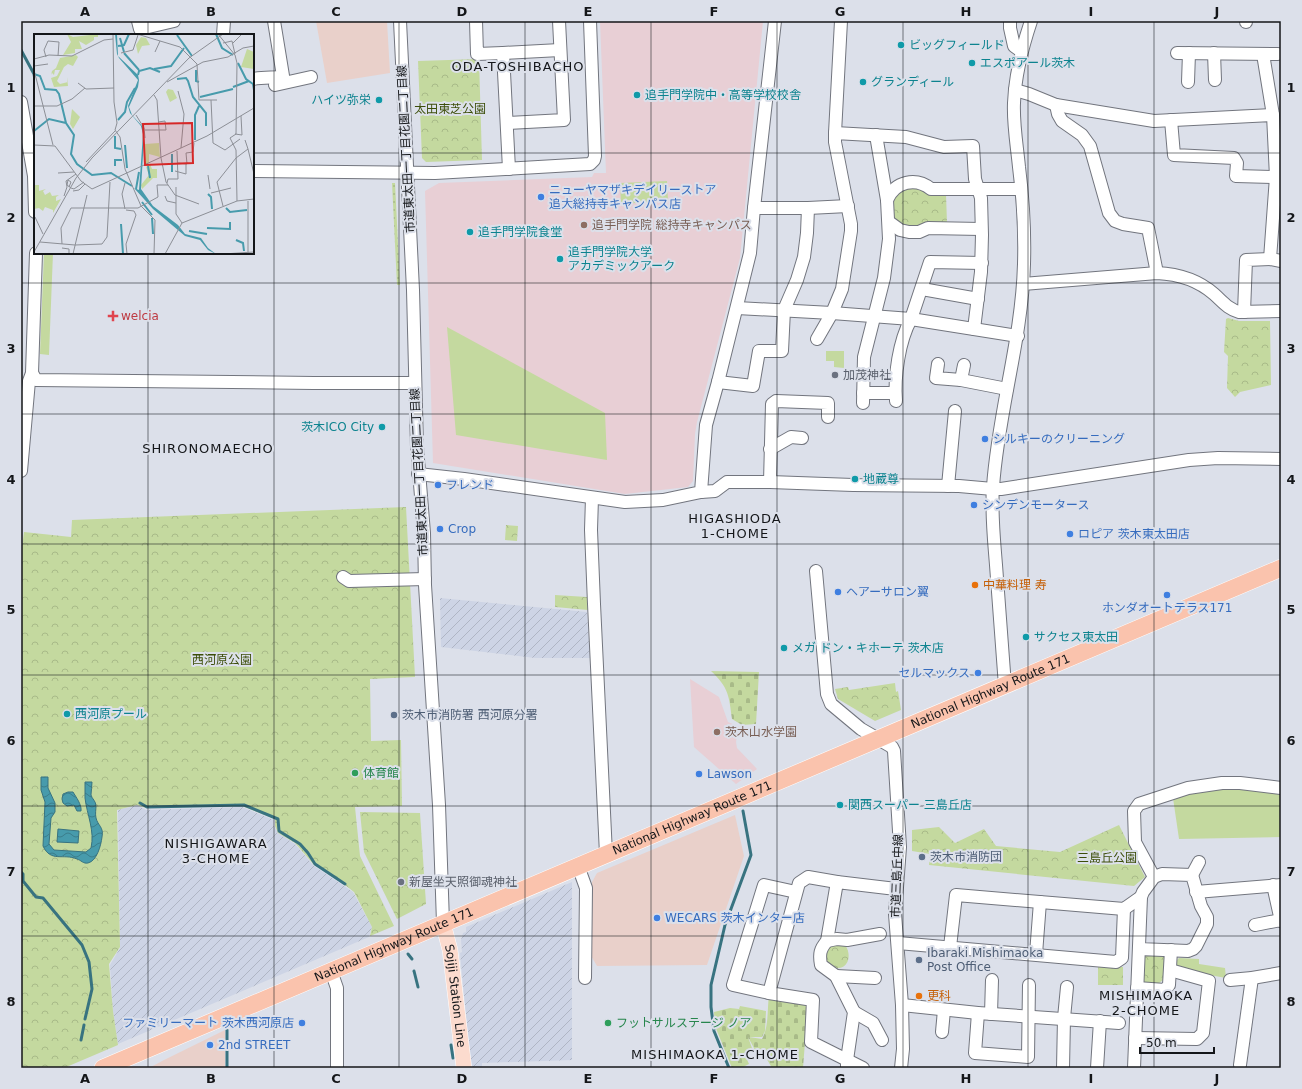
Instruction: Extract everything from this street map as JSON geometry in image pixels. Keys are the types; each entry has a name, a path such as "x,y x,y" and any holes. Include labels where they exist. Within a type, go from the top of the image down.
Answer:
{"highway":[{"name":"National Highway Route 171","path":"103,1068 122,1064 331,971 1281,568"}],"main road":[{"name":"Sojiji Station Line","path":"444,923 450,950 464,1068"}],"street":[{"path":"140,28 174,21"},
{"path":"223,34 224,21"},
{"path":"274,21 280,81"},
{"name":"市道東太田一丁目花園二丁目線","path":"400,21 413,290 418,474 424,533 425,579 439,805 444,923"},
{"path":"476,21 477,54 560,50"},
{"path":"507,123 564,120 559,21"},
{"path":"254,171 408,174 588,164 594,160 595,156 590,21"},
{"path":"701,492 706,425 750,253 775,21"},
{"path":"817,339 832,313 842,289 852,224 835,142 841,21"},
{"path":"1010,21 1014,46 1021,51"},
{"path":"1005,686 993,520 993,489 1007,389 1018,336 1023,284 1024,226 1014,118 1015,90 1021,51 1031,21"},
{"path":"503,53 509,169"},
{"path":"1188,82 1183,53 1278,54"},
{"path":"1214,53 1215,80"},
{"path":"1244,312 1246,260 1275,260 1276,177 1273,115 1263,54"},
{"path":"254,79 264,77 280,81 311,77"},
{"path":"1015,90 1022,91 1056,105 1154,121 1273,115"},
{"path":"21,102 33,158 34,176"},
{"path":"1056,105 1058,114 1062,121 1082,135 1090,146 1109,213 1115,221 1148,228 1157,273"},
{"path":"1171,120 1174,155 1234,158 1237,163 1236,176 1276,177"},
{"path":"835,133 906,137 944,147 973,146 975,179 981,198 982,263 974,329"},
{"path":"876,135 887,200 889,239 886,265 864,357 863,398 896,397 899,359 906,332 930,262 982,263"},
{"path":"887,200 894,190 900,185 908,182 921,183 931,189 1021,189"},
{"path":"754,208 848,206"},
{"path":"718,382 753,386 759,351 782,351 784,310 797,280 804,257 808,208"},
{"path":"889,222 900,230 910,232 919,232 928,228 981,229"},
{"path":"21,471 29,381 32,374 36,254"},
{"path":"1023,284 1157,273 1175,275 1192,280 1207,289 1229,308 1239,312 1281,311"},
{"path":"922,289 978,299"},
{"path":"737,308 911,319 1018,336"},
{"path":"938,364 936,378 961,380 1007,389"},
{"path":"961,380 964,365"},
{"path":"32,374 36,380 415,383"},
{"path":"770,482 772,404 776,401 828,403 828,417"},
{"path":"948,486 955,411"},
{"path":"770,450 791,437 802,438"},
{"path":"418,474 464,479 625,502 663,500 701,492 715,491 727,482 948,486 993,489 1010,488 1189,460 1218,458 1281,460"},
{"path":"592,498 591,530 606,854"},
{"name":"市道三島丘中線","path":"816,572 827,694 829,701 861,729 892,747 894,752 900,847 895,914 902,1005 903,1049 901,1068"},
{"path":"342,577 349,581 425,579"},
{"path":"1154,877 1135,842 1134,811 1139,804 1188,788 1222,783 1240,783 1281,788"},
{"path":"1139,948 1188,951 1196,946 1207,924 1207,917 1196,892 1192,875 1199,862"},
{"path":"578,866 586,888 585,978"},
{"path":"1134,1068 1141,897 1154,877 1162,874 1192,875"},
{"path":"769,993 799,883 808,877 896,889"},
{"path":"837,882 827,941 822,947 820,956 821,964 836,976 854,1012 873,1023 882,1040"},
{"path":"796,892 764,885 733,985 769,993 813,1000 810,1042 847,1064 863,1068"},
{"path":"1196,892 1277,885 1281,921 1255,925"},
{"path":"950,947 956,895 1124,909 1141,897"},
{"path":"1036,954 1040,902"},
{"path":"898,943 1116,962 1122,958 1124,909"},
{"path":"827,941 837,939 847,940 880,934"},
{"path":"1137,988 1165,990 1169,985 1171,950"},
{"path":"1135,1038 1197,1039 1203,1032 1209,981 1170,970"},
{"path":"331,971 337,988 336,1068"},
{"path":"1230,980 1281,973"},
{"path":"836,976 875,978"},
{"path":"1240,1064 1252,978"},
{"path":"991,1014 992,980"},
{"path":"978,1013 975,1053 1028,1057 1029,986"},
{"path":"1063,1068 1064,1018 1067,987"},
{"path":"902,1005 978,1013 1119,1023"},
{"path":"942,1032 944,1010"},
{"path":"847,1064 854,1012"},
{"path":"1097,1068 1100,1021"}],"shaded area":[{"path":"316,21 387,21 390,73 327,83"},
{"name":"追手門学院 総持寺キャンパス","path":"600,21 763,21 740,258 697,422 693,481 688,487 625,494 433,463 425,191 439,183 592,177 594,173 606,173"},
{"path":"440,598 587,612 590,658 535,658 441,647"},
{"name":"茨木山水学園","path":"690,679 719,697 728,722 744,729 737,736 737,748 757,769 736,784 694,747"},
{"path":"137,805 146,810 242,807 274,820 274,826 278,833 295,844 314,866 353,892 372,927 369,937 118,1044 113,1011 110,965 120,948 118,810"},
{"name":"WECARS 茨木インター店","path":"735,815 744,856 707,965 597,966 590,954 592,882 597,873"},
{"path":"572,882 572,1060 482,1063 482,1068 471,1068 460,953 462,952 461,940 463,933 466,932 466,927"},
{"name":"2nd STREET","path":"225,1030 225,1068 149,1068 164,1060"}],"green space":[{"name":"太田東芝公園","path":"479,59 482,160 426,162 422,158 418,61"},
{"path":"667,181 668,201 621,204 620,183"},
{"path":"392,183 395,183 400,285 397,285"},
{"path":"912,187 946,194 947,223 908,228 896,221 892,209 894,197 903,190"},
{"path":"44,254 53,254 49,355 40,354"},
{"path":"1228,318 1239,321 1270,321 1271,385 1240,392 1235,397 1227,388 1228,356 1224,352 1226,319"},
{"path":"447,327 605,413 607,460 456,435"},
{"path":"826,351 844,351 844,368 834,367 834,361 826,361"},
{"name":"西河原公園","path":"406,507 415,677 370,679 371,741 401,740 402,806 355,807 360,856 394,926 370,936 372,927 354,892 345,885 346,883 314,865 295,843 278,833 275,826 275,819 242,806 146,808 137,805 117,810 120,947 109,964 113,1011 118,1045 64,1068 21,1068 21,555 24,532 71,537 72,520"},
{"path":"506,525 518,526 517,541 505,540"},
{"path":"555,595 587,597 588,610 555,607"},
{"path":"711,671 759,672 756,724 742,725 732,719 730,704 725,688"},
{"path":"895,683 901,710 875,721 838,699 835,689 848,687 849,690"},
{"path":"1240,786 1281,792 1281,837 1179,839 1173,798 1194,790"},
{"name":"新屋坐天照御魂神社","path":"360,812 420,813 426,904 397,919 364,852"},
{"name":"三島丘公園","path":"1119,825 1145,877 1134,886 929,865 930,854 912,851 912,830 939,827 955,843 984,829 996,846 1060,852"},
{"path":"829,944 845,945 849,957 848,961 843,967 835,968 827,963 824,951"},
{"path":"1142,954 1165,955 1164,979 1158,984 1142,984"},
{"path":"1179,958 1199,959 1199,964 1225,968 1226,978 1177,969 1174,963"},
{"path":"1098,966 1123,967 1123,985 1098,985"},
{"path":"769,996 808,1003 803,1068 772,1068 761,1049 755,1050 748,1037 753,1051 745,1055 749,1064 741,1068 732,1068 715,1026 714,1012 730,1008 739,1009 740,1006 766,1011 765,1031 762,1037 749,1037 762,1039 766,1029 767,1024"}],"water":[{"path":"41,777 48,777 48,788 55,803 55,812 51,818 49,844 54,850 86,852 91,848 92,835 85,798 85,782 92,782 91,795 96,804 96,818 102,829 102,834 98,852 91,862 85,863 72,857 54,856 46,851 43,846 45,802 41,790"},
{"path":"73,792 80,804 81,811 77,811 74,805 67,806 63,803 63,794"},
{"path":"58,829 79,831 78,843 57,842"}],"waterway":[{"path":"21,50 34,74"},
{"path":"140,803 147,807 244,805 278,819 279,831 300,844 315,864 345,884"},
{"path":"729,1068 714,1031 711,1007 711,985 725,925 751,855 743,811"},
{"path":"21,872 23,874 23,881 36,897 43,898 82,945 89,962 92,989 85,1019"},
{"path":"408,954 412,959"},
{"path":"414,971 418,987"},
{"path":"81,1040 84,1025"},
{"path":"227,1030 227,1068"},
{"path":"451,1045 453,1058"}],"place":[{"name":"ビッグフィールド","path":"901,45"},
{"name":"エスポアール茨木","path":"972,63"},
{"name":"グランディール","path":"863,82"},
{"name":"追手門学院中・高等学校校舎","path":"637,95"},
{"name":"ハイツ弥栄","path":"379,100"},
{"name":"ニューヤマザキデイリーストア 追大総持寺キャンパス店","path":"541,197"},
{"name":"追手門学院 総持寺キャンパス","path":"584,225"},
{"name":"追手門学院食堂","path":"470,232"},
{"name":"追手門学院大学 アカデミックアーク","path":"560,259"},
{"name":"welcia","path":"113,316"},
{"name":"加茂神社","path":"835,375"},
{"name":"茨木ICO City","path":"382,427"},
{"name":"シルキーのクリーニング","path":"985,439"},
{"name":"地蔵尊","path":"855,479"},
{"name":"フレンド","path":"438,485"},
{"name":"シンデンモータース","path":"974,505"},
{"name":"Crop","path":"440,529"},
{"name":"ロピア 茨木東太田店","path":"1070,534"},
{"name":"中華料理 寿","path":"975,585"},
{"name":"ヘアーサロン翼","path":"838,592"},
{"name":"ホンダオートテラス171","path":"1167,595"},
{"name":"サクセス東太田","path":"1026,637"},
{"name":"メガ ドン・キホーテ 茨木店","path":"784,648"},
{"name":"セルマックス","path":"978,673"},
{"name":"西河原プール","path":"67,714"},
{"name":"茨木市消防署 西河原分署","path":"394,715"},
{"name":"茨木山水学園","path":"717,732"},
{"name":"体育館","path":"355,773"},
{"name":"Lawson","path":"699,774"},
{"name":"関西スーパー 三島丘店","path":"840,805"},
{"name":"茨木市消防団","path":"922,857"},
{"name":"新屋坐天照御魂神社","path":"401,882"},
{"name":"WECARS 茨木インター店","path":"657,918"},
{"name":"Ibaraki Mishimaoka Post Office","path":"919,960"},
{"name":"更科","path":"919,996"},
{"name":"ファミリーマート 茨木西河原店","path":"302,1023"},
{"name":"フットサルステージ ノア","path":"608,1023"},
{"name":"2nd STREET","path":"210,1045"}],"district":[{"name":"ODA-TOSHIBACHO","path":"518,66"},
{"name":"SHIRONOMAECHO","path":"208,448"},
{"name":"HIGASHIODA 1-CHOME","path":"735,526"},
{"name":"NISHIGAWARA 3-CHOME","path":"216,850"},
{"name":"MISHIMAOKA 2-CHOME","path":"1146,1002"},
{"name":"MISHIMAOKA 1-CHOME","path":"715,1054"}]}
